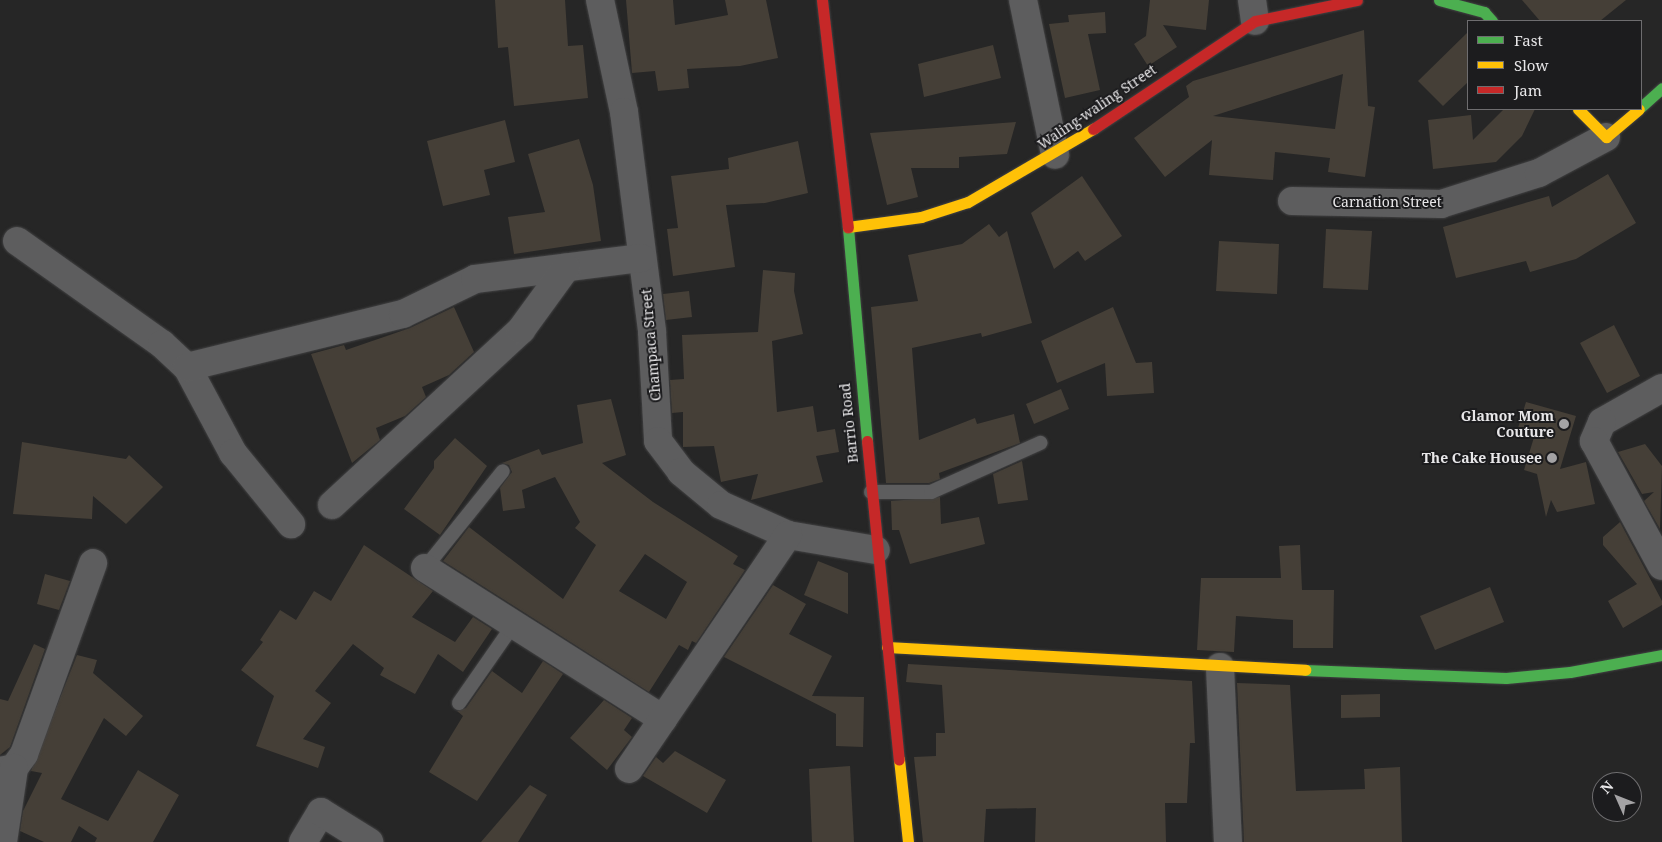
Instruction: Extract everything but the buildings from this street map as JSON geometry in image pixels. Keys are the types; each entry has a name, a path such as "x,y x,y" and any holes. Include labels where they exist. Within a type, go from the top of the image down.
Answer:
{"street":[{"name":"Champaca Street","path":"600,0 624,112 652,332 658,441 681,472 721,505 788,535 876,550"},
{"name":"Barrio Road","path":"822,0 848,226 876,550 908,842"},
{"path":"1023,0 1055,155"},
{"name":"Waling-waling Street","path":"848,226 921,217 968,202 1055,155 1254,11 1357,0"},
{"path":"1439,0 1484,12 1491,20"},
{"name":"Carnation Street","path":"1642,106 1662,88"},
{"path":"1579,110 1606,137"},
{"name":"Carnation Street","path":"1292,201 1441,204 1539,173 1606,137 1638,110"},
{"path":"17,241 162,344 187,367 233,453 291,524"},
{"path":"187,367 403,314 475,279 642,258"},
{"path":"332,505 521,330 566,268"},
{"path":"1662,388 1602,422 1594,441 1662,566"},
{"path":"629,769 788,535"},
{"path":"3,842 7,770 24,754 93,563"},
{"path":"424,568 663,719"},
{"path":"887,647 1220,668 1506,678 1570,672 1662,655"},
{"path":"1220,668 1228,842"},
{"path":"303,842 321,812 368,842"}],"lane":[{"path":"871,492 931,492 1040,443"},
{"path":"424,568 503,471"},
{"path":"459,703 514,624"}],"traffic: fast":[{"path":"1439,0 1484,12 1491,20"},
{"path":"1642,106 1662,88"},
{"path":"848,228 867,441"},
{"path":"1305,670 1506,678 1570,672 1662,655"}],"traffic: slow":[{"path":"1579,110 1606,137 1638,110"},
{"path":"848,227 921,217 968,202 1093,129"},
{"path":"887,647 1305,670"},
{"path":"899,759 908,842"}],"traffic: jam":[{"path":"822,0 848,228"},
{"path":"1093,129 1255,21 1357,0"},
{"path":"867,441 899,759"}],"place":[{"name":"Glamor Mom Couture","path":"1564,424"},
{"name":"The Cake Housee","path":"1552,458"}]}
